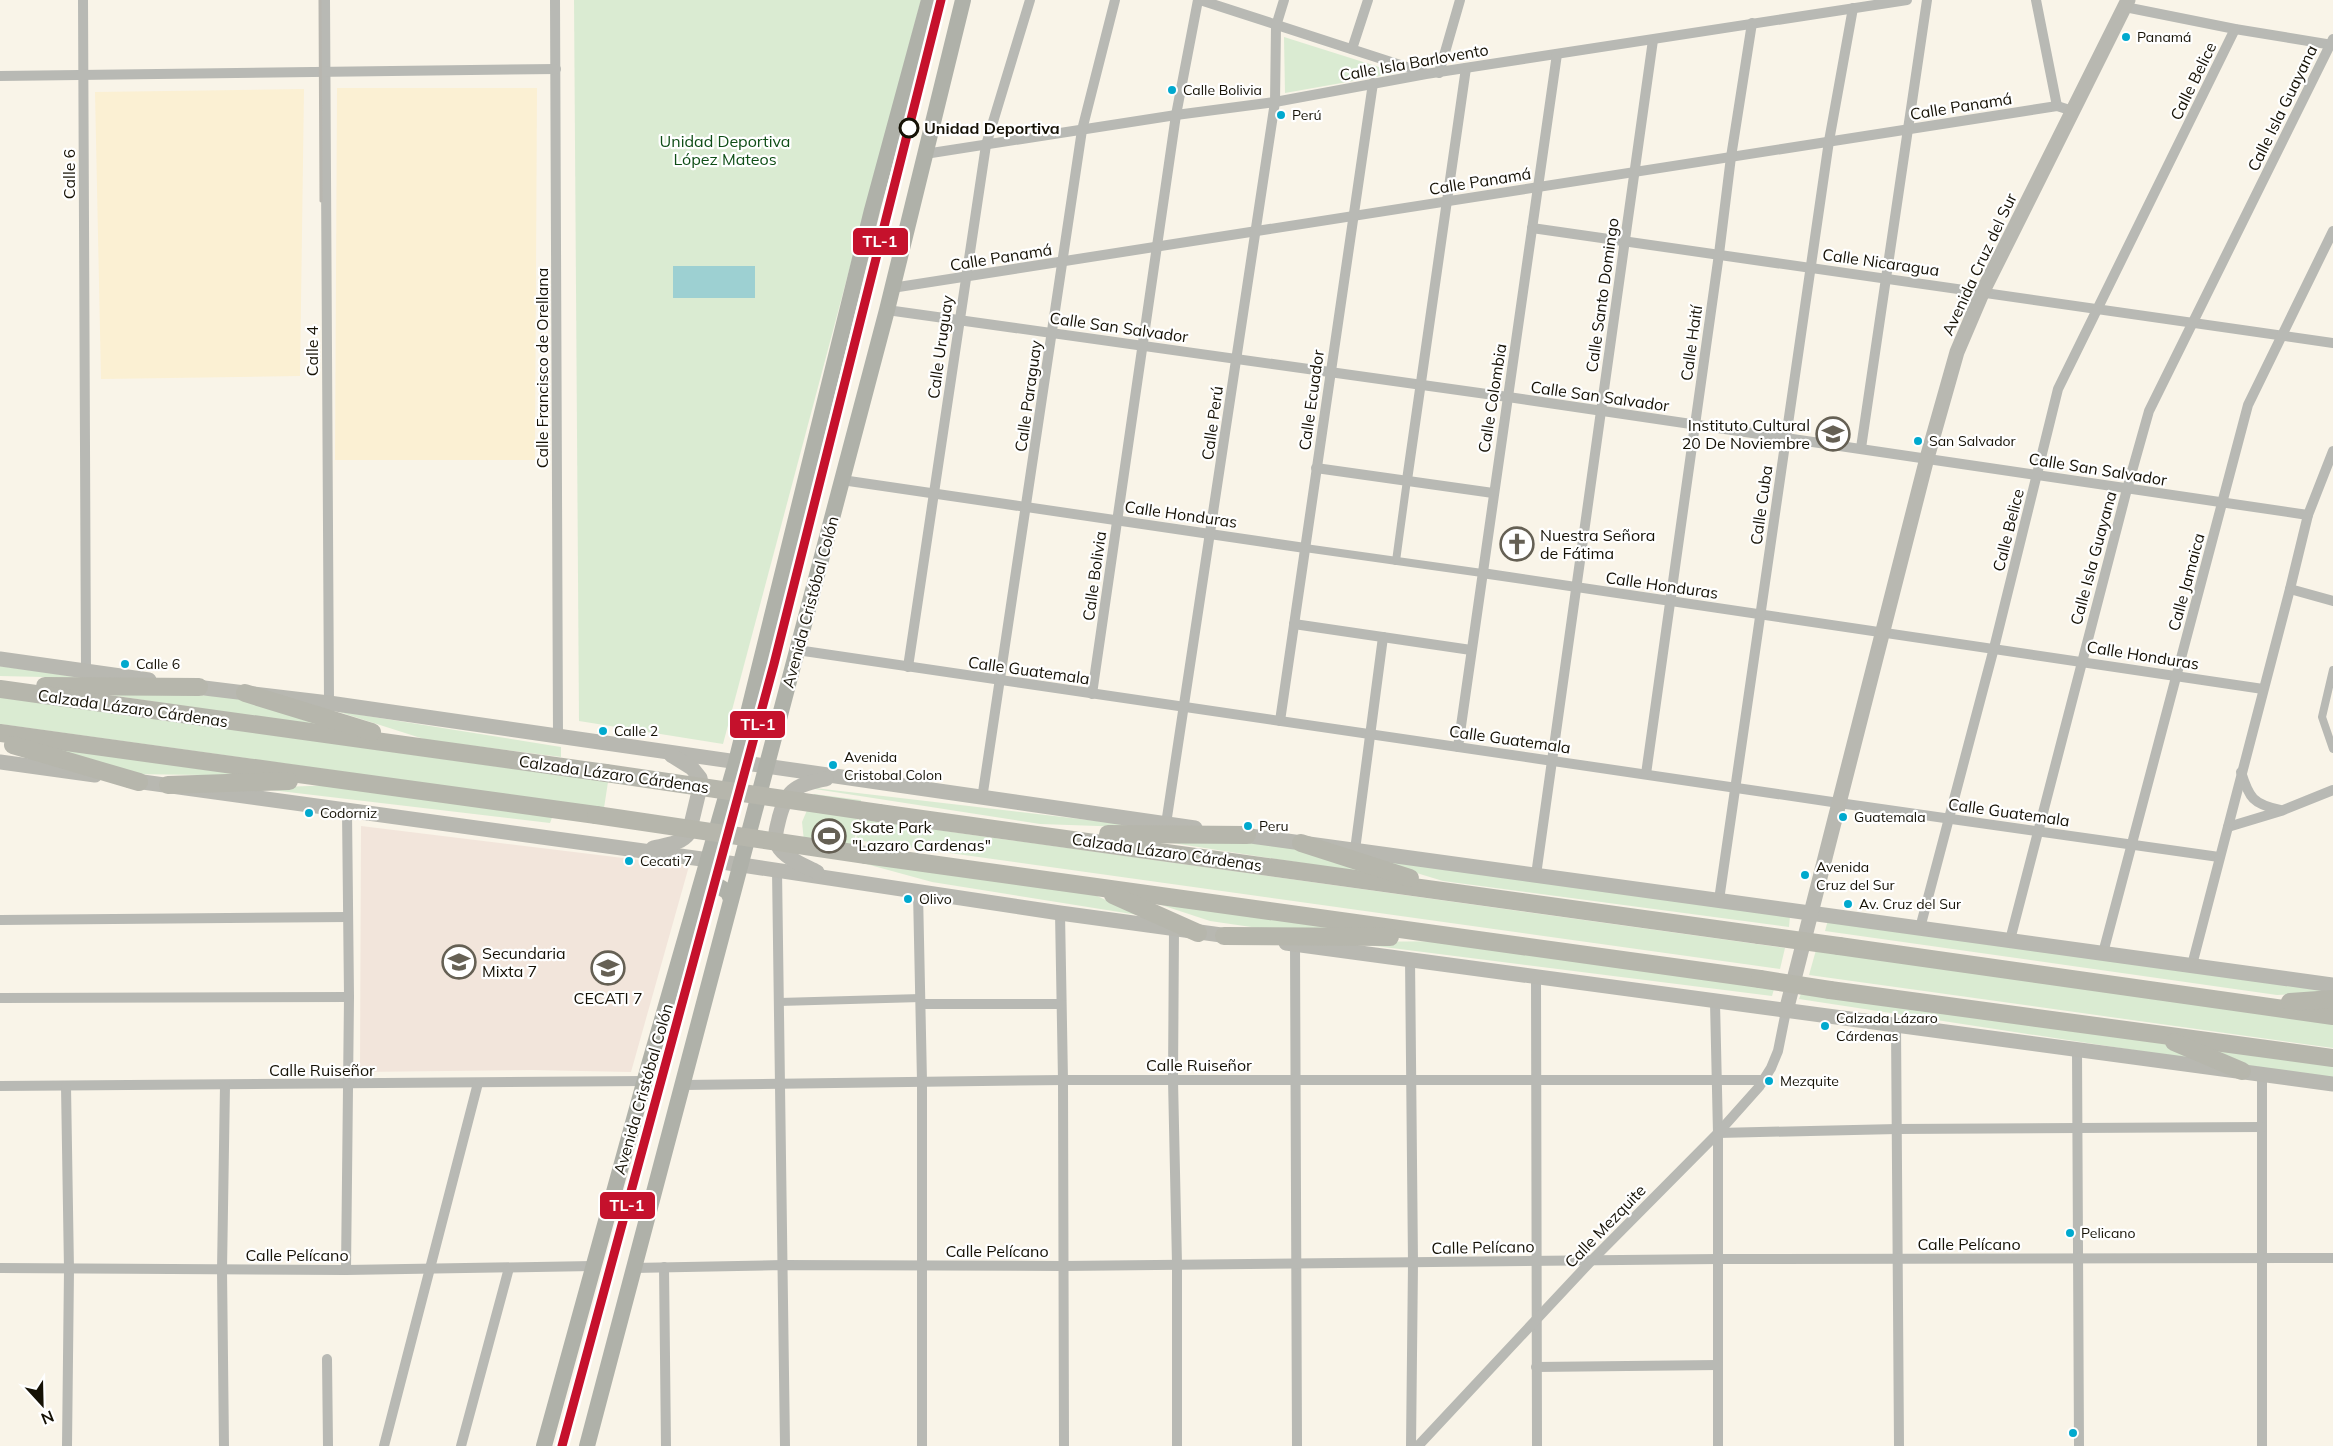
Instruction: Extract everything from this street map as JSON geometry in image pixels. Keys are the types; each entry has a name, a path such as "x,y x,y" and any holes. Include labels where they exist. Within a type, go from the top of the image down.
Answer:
{"highway":[{"path":"0,688 199,687"},
{"name":"Calzada Lázaro Cárdenas","path":"0,688 2333,1016"},
{"path":"244,693 426,748"},
{"path":"0,733 1830,990 2333,1058"},
{"path":"0,741 139,782"},
{"path":"168,785 340,779"},
{"path":"1034,833 1247,836"},
{"path":"1301,843 1458,893"},
{"path":"1095,886 1198,933"},
{"path":"1224,936 1464,937"},
{"path":"2251,1004 2333,999"},
{"path":"2153,1033 2242,1071"}],"main road":[{"name":"Avenida Cristóbal Colón","path":"543,1446 753,699 872,210 929,0"},
{"name":"Avenida Cristóbal Colón","path":"587,1446 887,310 963,0"},
{"name":"Avenida Cruz del Sur","path":"1786,1011 1927,458 1958,352 1983,291 2126,3"},
{"name":"Calzada Lázaro Cárdenas","path":"0,659 329,703 982,799 2333,985"},
{"path":"753,699 762,717 776,731"},
{"path":"638,850 675,843 689,833 701,783 700,777 692,768 668,753"},
{"path":"0,762 740,864 1174,930 1410,958 1715,1002 2333,1084"},
{"path":"827,878 783,852 775,836 782,803 787,795 803,785 837,777"},
{"path":"700,889 715,884 728,892 731,899"}],"street":[{"name":"Calle 6","path":"83,0 86,672"},
{"name":"Calle 4","path":"325,0 329,703"},
{"name":"Calle Francisco de Orellana","path":"555,0 558,736"},
{"name":"Calle Uruguay","path":"908,667 986,145 1030,0"},
{"name":"Calle Paraguay","path":"982,799 1082,130 1115,0"},
{"path":"1199,0 1426,74"},
{"name":"Calle Bolivia","path":"1092,694 1176,115 1199,0"},
{"name":"Calle Perú","path":"1166,824 1212,534 1275,102 1276,26 1284,0"},
{"path":"1352,49 1368,0"},
{"path":"1439,73 1460,0"},
{"name":"Calle Isla Barlovento","path":"926,154 1275,102 1426,74 1653,40 1872,3 1907,0"},
{"path":"1861,448 1928,0"},
{"path":"2036,0 2056,106"},
{"path":"2126,3 2235,29 2332,43"},
{"name":"Calle Cuba","path":"1719,900 1810,267 1829,141 1853,8"},
{"name":"Calle Haití","path":"1646,774 1731,157 1752,23"},
{"name":"Calle Belice","path":"1920,928 1994,648 2058,389 2235,29"},
{"name":"Calle Santo Domingo","path":"1536,875 1653,40"},
{"name":"Calle Isla Guayana","path":"2010,940 2149,411 2332,43"},
{"name":"Calle Colombia","path":"1458,747 1557,54"},
{"path":"1396,561 1466,68"},
{"path":"0,76 556,69"},
{"name":"Calle Ecuador","path":"1280,721 1373,83"},
{"name":"Calle Panamá","path":"892,288 2056,106 2073,111"},
{"name":"Calle Nicaragua","path":"1532,228 2333,342"},
{"name":"Calle Jamaica","path":"2103,953 2252,395 2333,231"},
{"name":"Calle San Salvador","path":"887,310 1508,397 2307,515"},
{"path":"2192,965 2290,589 2307,515 2333,451"},
{"path":"1316,468 1493,493"},
{"name":"Calle Honduras","path":"842,480 2263,689"},
{"path":"2290,589 2333,601"},
{"path":"1294,624 1471,650"},
{"path":"1355,850 1383,637"},
{"name":"Calle Guatemala","path":"797,650 2219,857"},
{"path":"2333,670 2322,717 2333,749"},
{"path":"2241,772 2252,798 2267,807 2282,810"},
{"path":"2228,827 2282,810 2333,790"},
{"path":"346,1270 349,1085 347,811"},
{"path":"777,870 785,1446"},
{"path":"918,892 922,1081 922,1446"},
{"path":"1060,913 1064,1446"},
{"path":"0,920 348,917"},
{"path":"1174,930 1173,1080 1178,1264 1177,1446"},
{"path":"1295,944 1297,1446"},
{"path":"1410,958 1413,1263 1411,1446"},
{"path":"1536,977 1537,1446"},
{"path":"0,999 349,997"},
{"path":"779,1002 921,1001 1061,1004"},
{"path":"1715,1002 1718,1133 1718,1446"},
{"name":"Calle Mezquite","path":"1418,1446 1592,1260 1718,1133 1763,1080 1778,1051 1786,1011"},
{"path":"1896,1026 1899,1446"},
{"path":"2078,1051 2079,1446"},
{"path":"2262,1073 2262,1446"},
{"name":"Calle Ruiseñor","path":"683,1085 1063,1080 1535,1078 1763,1080"},
{"name":"Calle Ruiseñor","path":"0,1086 644,1081"},
{"path":"384,1446 478,1083"},
{"path":"224,1446 222,1270 225,1085"},
{"path":"66,1086 69,1270 67,1446"},
{"path":"1718,1133 1897,1129 2262,1127"},
{"name":"Calle Pelícano","path":"633,1268 1718,1259 2333,1258"},
{"name":"Calle Pelícano","path":"0,1268 346,1270 593,1266"},
{"path":"664,1267 666,1446"},
{"path":"461,1446 508,1268"},
{"path":"327,1359 328,1446"},
{"path":"1536,1367 1718,1365"}],"shaded area":[{"path":"337,88 537,88 535,460 335,460"},
{"path":"304,89 300,376 101,379 95,92"},
{"name":"Secundaria Mixta 7","path":"361,826 689,866 631,1072 532,1070 360,1072"}],"green space":[{"name":"Unidad Deportiva López Mateos","path":"574,0 921,0 723,744 579,721"},
{"path":"1284,37 1398,73 1285,93"},
{"path":"0,666 86,678 0,676"},
{"path":"71,689 239,697 348,731"},
{"path":"0,697 608,782 604,808 0,724"},
{"path":"336,711 561,747 561,757 427,740"},
{"path":"14,739 272,776 131,774"},
{"path":"337,785 553,815 550,823 254,788"},
{"path":"789,785 1156,828 1040,824"},
{"name":"Skate Park \"Lazaro Cardenas\"","path":"814,794 861,800 852,857 805,851 802,822"},
{"path":"859,819 1785,948 1780,969 856,840"},
{"path":"1147,839 1252,839 1296,846 1379,875"},
{"path":"1357,855 1790,916 1789,927 1443,881"},
{"path":"848,859 1095,895 1138,915 932,882"},
{"path":"1134,896 1361,928 1286,932 1210,921"},
{"path":"1828,920 2333,989 2333,993 2277,995 1825,931"},
{"path":"1467,941 1774,989 1772,996 1344,942"},
{"path":"1816,950 2333,1023 2333,1048 1809,975"},
{"path":"1802,991 2149,1036 2205,1061 1799,999"},
{"path":"2193,1041 2333,1061 2333,1078 2245,1065"}],"water":[{"path":"673,266 755,266 755,298 673,298"}],"railway":[{"path":"320,0 321,201"}],"transit line":[{"name":"TL-1","path":"562,1446 774,664 941,0"}],"place":[{"name":"Panamá","path":"2126,37"},
{"name":"Calle Bolivia","path":"1172,90"},
{"name":"Perú","path":"1281,115"},
{"name":"Unidad Deportiva","path":"909,128"},
{"name":"Instituto Cultural 20 De Noviembre","path":"1833,434"},
{"name":"San Salvador","path":"1918,441"},
{"name":"Nuestra Señora de Fátima","path":"1517,544"},
{"name":"Calle 6","path":"125,664"},
{"name":"Calle 2","path":"603,731"},
{"name":"Avenida Cristobal Colon","path":"833,765"},
{"name":"Codorniz","path":"309,813"},
{"name":"Guatemala","path":"1843,817"},
{"name":"Peru","path":"1248,826"},
{"name":"Skate Park \"Lazaro Cardenas\"","path":"829,836"},
{"name":"Cecati 7","path":"629,861"},
{"name":"Avenida Cruz del Sur","path":"1805,875"},
{"name":"Olivo","path":"908,899"},
{"name":"Av. Cruz del Sur","path":"1848,904"},
{"name":"Secundaria Mixta 7","path":"459,962"},
{"name":"CECATI 7","path":"608,968"},
{"name":"Calzada Lázaro Cárdenas","path":"1825,1026"},
{"name":"Mezquite","path":"1769,1081"},
{"name":"Pelicano","path":"2070,1233"}]}
